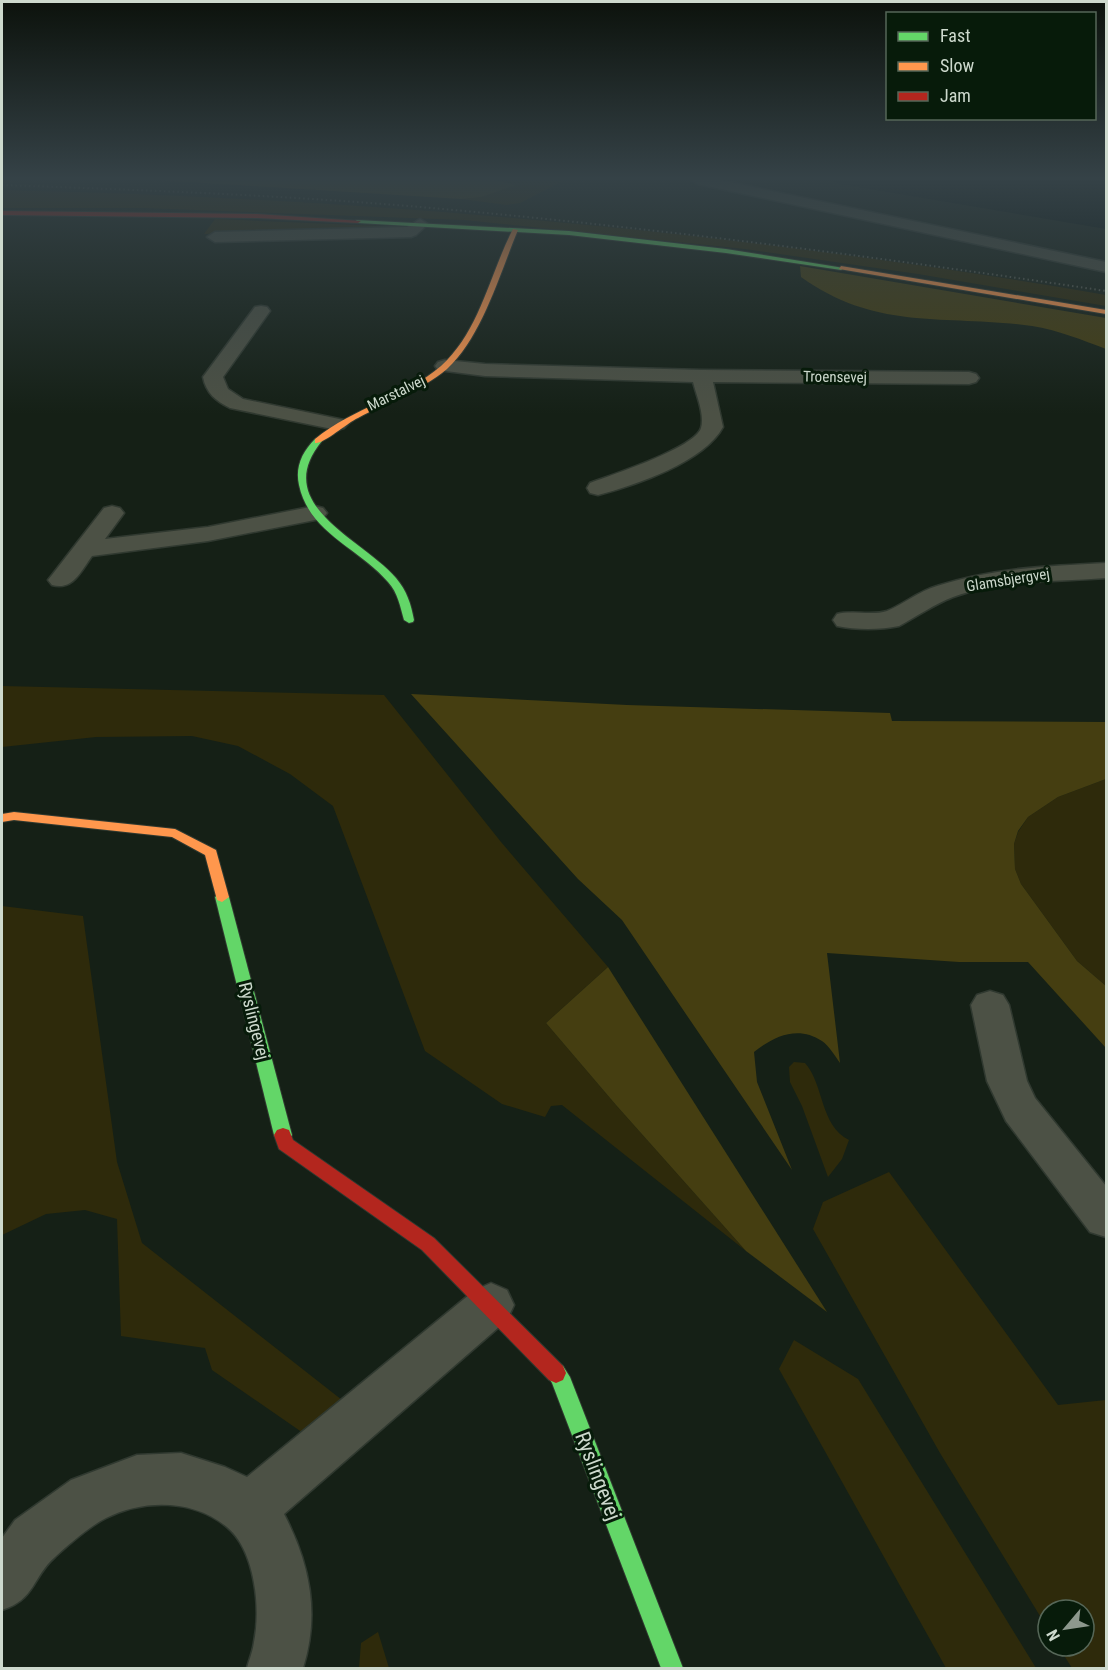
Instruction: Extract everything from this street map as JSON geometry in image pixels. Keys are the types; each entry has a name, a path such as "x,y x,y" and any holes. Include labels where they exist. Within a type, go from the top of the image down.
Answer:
{"street":[{"name":"Marstalvej","path":"409,620 407,603 393,583 315,513 302,489 302,468 312,445 337,424 371,405 420,384 445,366 461,346 502,258"},
{"path":"778,258 1107,312"},
{"path":"1064,258 1107,267"},
{"path":"261,311 213,377 214,387 223,397 237,404 337,424"},
{"name":"Troensevej","path":"445,366 485,370 702,376 969,378"},
{"path":"598,488 687,452 706,438 712,426 702,376"},
{"path":"61,580 112,513"},
{"path":"85,549 208,534 315,513"},
{"name":"Glamsbjergvej","path":"846,620 890,620 943,592 978,582 1026,574 1107,571"},
{"name":"Ryslingevej","path":"2,818 14,816 175,833 211,853 285,1144 428,1244 560,1377 672,1668"},
{"path":"990,1005 1007,1081 1020,1109 1107,1218"},
{"path":"248,1510 491,1305"},
{"path":"7,1566 34,1539 89,1498 137,1481 181,1479 225,1493 248,1510 266,1534 283,1581 283,1641 275,1668"}],"shaded area":[{"path":"807,258 866,258 1106,295 1106,306"},
{"path":"800,266 1106,318 1106,349 1061,333 1032,326 885,314 857,306 829,294 801,277"},
{"path":"2,686 384,695 501,842 608,967 546,1023 746,1251 562,1105 551,1106 545,1117 502,1104 425,1051 333,806 290,774 238,746 192,736 96,737 2,747"},
{"path":"411,694 627,705 890,713 892,721 1106,722 1106,779 1058,797 1028,817 1018,831 1014,844 1015,869 1021,884 1077,961 1106,986 1106,1048 1028,962 959,962 827,953 840,1063 825,1043 804,1034 786,1034 754,1052 757,1082 792,1170 622,920 578,879"},
{"path":"1106,779 1106,986 1077,961 1021,884 1015,869 1014,844 1018,832 1028,817 1058,797"},
{"path":"2,906 83,916 117,1162 142,1243 342,1400 306,1435 212,1370 205,1348 121,1336 117,1219 85,1210 46,1214 2,1235"},
{"path":"608,967 827,1312 746,1251 546,1023"},
{"path":"794,1062 805,1063 816,1082 827,1115 840,1134 849,1140 842,1159 828,1177 802,1106 790,1082 789,1067"},
{"path":"889,1172 1058,1405 1106,1400 1106,1668 1072,1668 1066,1658 1096,1658 1096,1598 1036,1598 1036,1609 940,1453 813,1229 823,1202"},
{"path":"794,1340 858,1379 1036,1668 946,1668 779,1369"},
{"path":"378,1632 389,1668 359,1668 361,1643"}],"railway":[{"path":"872,258 1106,291"}],"traffic: fast":[{"path":"773,258 841,268"},
{"path":"318,441 308,453 303,467 302,478 307,500 319,518 392,580 404,598 409,620"},
{"path":"222,897 283,1135"},
{"path":"556,1373 560,1377 672,1668"}],"traffic: slow":[{"path":"318,441 348,419 414,387 444,367 455,355 475,322 503,258"},
{"path":"841,268 1106,312"},
{"path":"2,818 14,816 175,833 211,853 222,897"}],"traffic: jam":[{"path":"283,1135 285,1144 428,1244 556,1373"}]}
